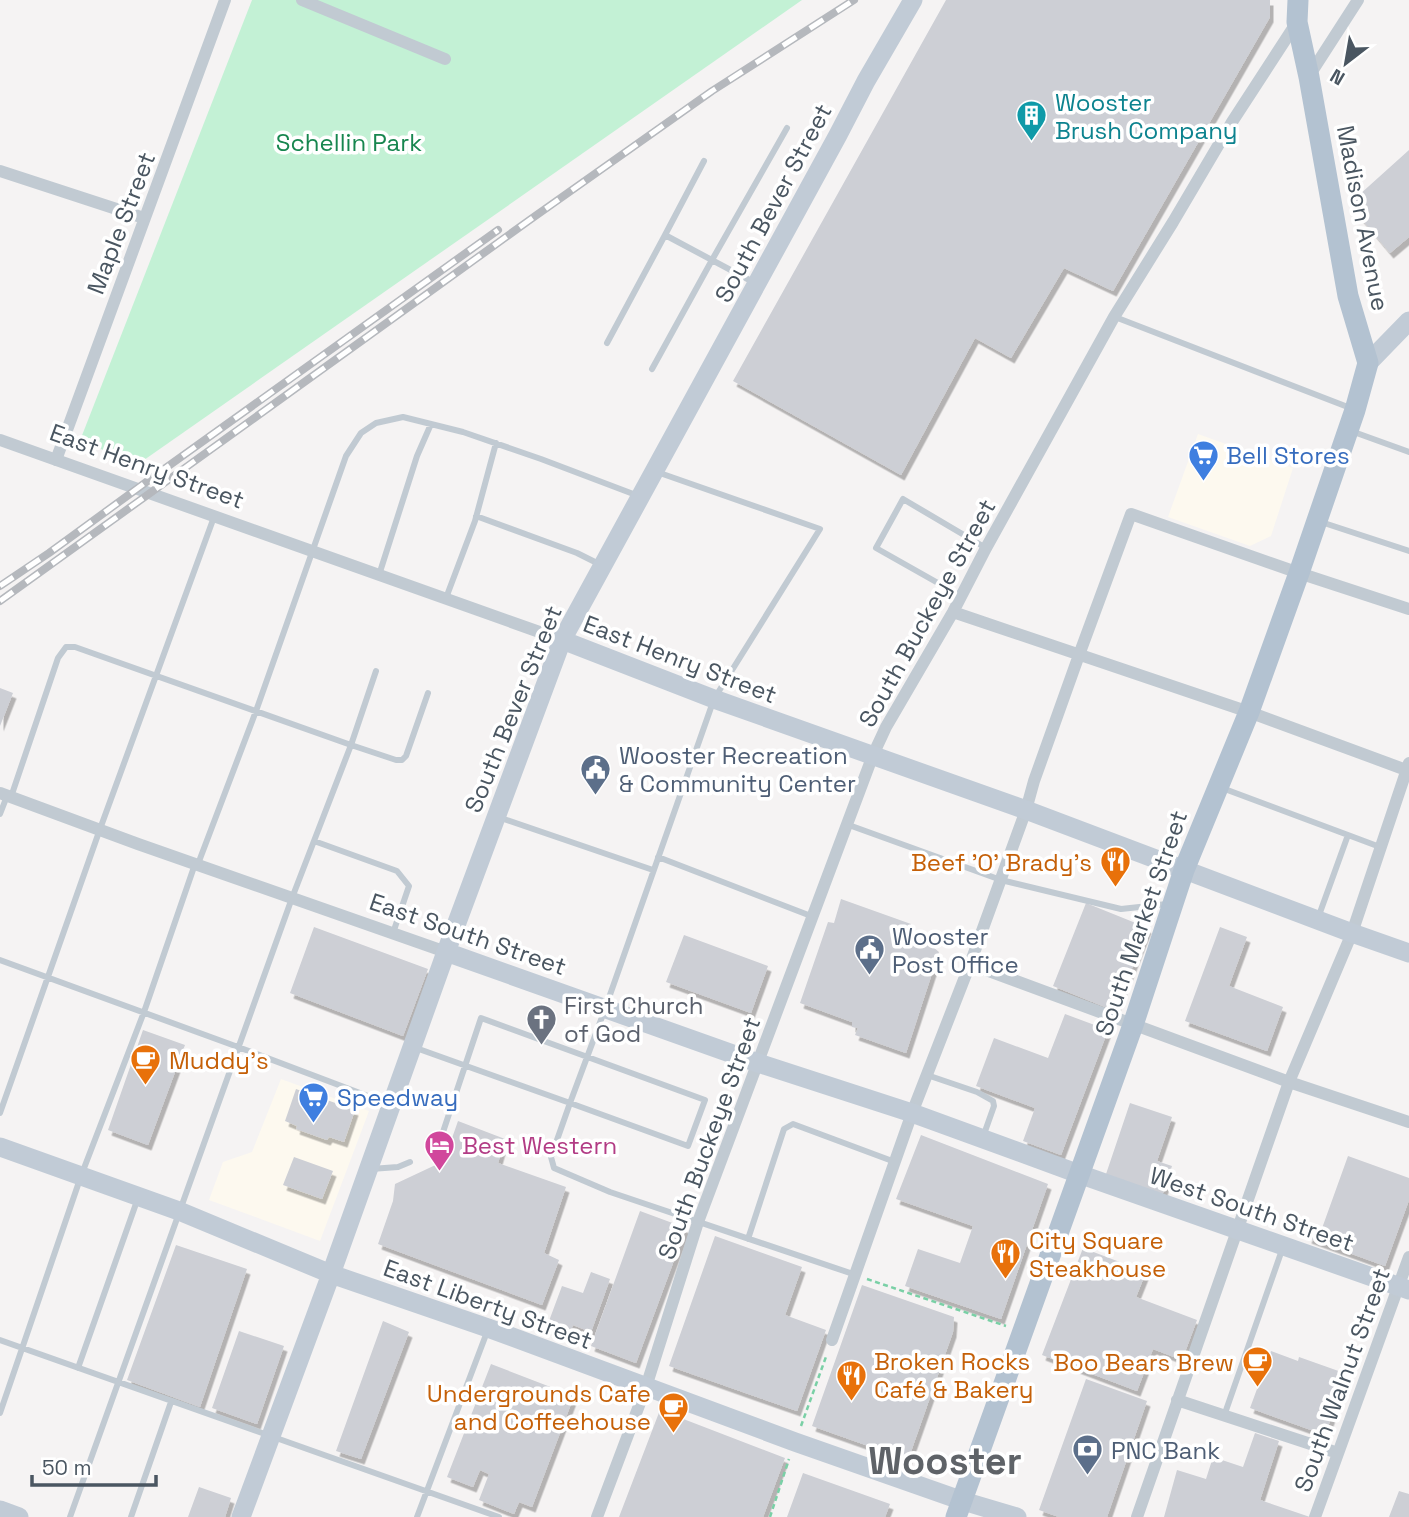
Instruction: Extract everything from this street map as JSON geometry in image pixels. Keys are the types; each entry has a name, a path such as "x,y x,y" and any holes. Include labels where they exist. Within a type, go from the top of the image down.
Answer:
{"main road":[{"name":"South Bever Street","path":"241,1517 562,640 866,81 913,0"},
{"name":"South Bever Street","path":"866,81 923,0"},
{"name":"Madison Avenue","path":"1298,0 1297,22 1348,296 1368,363"},
{"path":"1368,363 1409,321"},
{"name":"South Market Street","path":"960,1509 1185,870 1249,712 1299,573 1368,363"},
{"name":"East Henry Street","path":"562,640 714,699 1026,810 1409,953"},
{"name":"East South Street","path":"446,952 758,1063 912,1113 1079,1174"},
{"name":"East Liberty Street","path":"0,1147 179,1211 331,1274 488,1328 795,1442 960,1509 1017,1517"},
{"name":"West South Street","path":"1079,1174 1403,1288"},
{"path":"0,1510 19,1517"}],"street":[{"name":"Maple Street","path":"56,460 225,0"},
{"path":"302,0 445,60"},
{"path":"1309,77 1358,0"},
{"name":"South Buckeye Street","path":"597,1517 646,1387 698,1222 811,916 886,727 953,612 1114,317 1232,122 1297,22"},
{"path":"0,171 144,218"},
{"name":"East Henry Street","path":"0,440 562,640"},
{"path":"832,1340 912,1113 1001,880 1131,514 1409,609"},
{"path":"953,612 1408,768 1352,933 1289,1082 1136,1517"},
{"name":"East South Street","path":"6,795 446,952"},
{"path":"970,964 1289,1082 1409,1122"},
{"name":"South Walnut Street","path":"1315,1517 1403,1288 1409,1257"},
{"path":"1177,1400 1338,1453"}],"lane":[{"path":"652,369 787,128"},
{"path":"607,343 704,161"},
{"path":"665,235 757,284"},
{"path":"1114,317 1351,420 1409,452"},
{"path":"0,1413 81,1176 256,711 346,456 361,433 376,423 403,417 496,443 641,497"},
{"path":"379,575 417,456 431,424"},
{"path":"446,599 476,516 496,443"},
{"path":"655,472 820,529 714,699 551,1157 554,1168 610,1192 856,1275"},
{"path":"961,596 876,548 903,499 986,548"},
{"path":"476,516 577,553 603,566"},
{"path":"0,1113 214,517"},
{"path":"1317,520 1409,551"},
{"path":"0,814 58,659 66,648 75,647 396,760 402,760 406,756 428,693"},
{"path":"70,1517 376,671"},
{"path":"1218,787 1381,847"},
{"path":"496,816 653,870"},
{"path":"846,824 1001,880 1121,909 1173,904"},
{"path":"1317,920 1348,835"},
{"path":"314,841 397,871 409,886 393,933"},
{"path":"658,857 811,916"},
{"path":"0,960 392,1105"},
{"path":"412,1047 464,1066 570,1103 688,1146 705,1100 481,1018 464,1066 438,1147"},
{"path":"927,1075 977,1092 993,1101 994,1106 982,1139"},
{"path":"748,1239 784,1129 793,1124 895,1162"},
{"path":"369,1169 398,1167 410,1163"},
{"path":"78,1368 139,1196"},
{"path":"1224,1416 1283,1245"},
{"path":"417,1517 488,1328"},
{"path":"0,1340 499,1517"},
{"path":"131,1517 171,1402"}],"path":[{"path":"856,1275 1023,1332"},
{"path":"769,1517 832,1340"}],"shaded area":[{"path":"1198,434 1293,468 1271,536 1250,546 1168,517"},
{"path":"281,1079 369,1111 320,1241 209,1200 223,1162 252,1152"}],"green space":[{"name":"Schellin Park","path":"252,0 802,0 134,467 81,438"}],"building":[{"name":"Wooster Brush Company","path":"946,0 1270,0 1270,17 1113,291 1064,268 1011,358 975,338 901,475 733,381"},
{"path":"1409,150 1409,237 1390,253 1349,204"},
{"path":"0,688 13,693 0,726"},
{"name":"Wooster Post Office","path":"841,899 911,924 908,936 939,952 906,1053 855,1035 858,1028 852,1027 852,1022 800,1003 828,922 834,923"},
{"path":"1086,903 1148,928 1115,1011 1053,986"},
{"path":"314,927 428,969 403,1036 290,993"},
{"path":"1220,927 1247,937 1229,986 1283,1007 1267,1051 1185,1021"},
{"path":"684,935 768,966 751,1013 666,982"},
{"path":"1065,1014 1108,1030 1061,1155 1023,1141 1035,1108 976,1086 994,1038 1048,1058"},
{"name":"Muddy's","path":"143,1030 185,1045 148,1145 108,1130"},
{"path":"296,1089 355,1110 344,1142 329,1137 327,1140 296,1129 297,1126 285,1121"},
{"path":"1130,1103 1172,1117 1157,1161 1172,1166 1161,1199 1104,1180"},
{"path":"458,1121 505,1139 498,1163 566,1187 544,1253 559,1260 542,1305 378,1244 393,1201 395,1184 444,1161"},
{"path":"921,1135 1048,1184 1001,1319 905,1286 918,1249 960,1263 973,1226 896,1199"},
{"path":"1348,1156 1409,1178 1409,1200 1385,1266 1308,1238 1312,1228 1321,1231"},
{"path":"294,1157 333,1171 322,1199 283,1185"},
{"path":"640,1211 686,1228 636,1363 591,1346"},
{"path":"715,1236 802,1267 785,1315 826,1330 797,1411 669,1366"},
{"path":"176,1245 247,1269 200,1407 127,1380"},
{"path":"1083,1248 1146,1272 1136,1297 1197,1320 1182,1360 1153,1349 1137,1391 1042,1355"},
{"path":"591,1272 610,1279 591,1332 573,1325 568,1337 546,1329 562,1286 583,1293"},
{"path":"862,1285 954,1317 953,1332 908,1460 812,1426"},
{"path":"383,1321 409,1332 361,1459 336,1451"},
{"path":"239,1331 284,1346 257,1424 212,1408"},
{"path":"1271,1351 1298,1361 1299,1357 1347,1374 1325,1435 1250,1408"},
{"path":"491,1364 574,1396 532,1507 519,1502 514,1514 479,1500 489,1474 480,1470 473,1487 447,1477"},
{"path":"1086,1379 1147,1401 1107,1517 1059,1517 1039,1510"},
{"path":"660,1410 785,1458 763,1517 619,1517"},
{"path":"1255,1433 1279,1441 1260,1500 1310,1517 1164,1517 1177,1470 1206,1479 1213,1457 1243,1467"},
{"path":"803,1473 890,1504 885,1517 787,1517"},
{"path":"199,1487 231,1498 225,1517 188,1517"},
{"path":"1399,1491 1409,1494 1409,1517 1389,1517"}],"railway":[{"path":"0,601 712,91 854,0"},
{"path":"0,586 498,230"}],"place":[{"name":"Wooster Brush Company","path":"1032,143"},
{"name":"Bell Stores","path":"1203,482"},
{"name":"Wooster Recreation & Community Center","path":"596,796"},
{"name":"Beef 'O' Brady's","path":"1115,889"},
{"name":"Wooster Post Office","path":"869,977"},
{"name":"First Church of God","path":"541,1046"},
{"name":"Muddy's","path":"146,1087"},
{"name":"Speedway","path":"314,1124"},
{"name":"Best Western","path":"439,1172"},
{"name":"City Square Steakhouse","path":"1006,1281"},
{"name":"Boo Bears Brew","path":"1257,1389"},
{"name":"Broken Rocks Café & Bakery","path":"851,1402"},
{"name":"Undergrounds Cafe and Coffeehouse","path":"674,1434"},
{"name":"PNC Bank","path":"1088,1477"}],"district":[{"name":"Wooster","path":"945,1461"}]}
